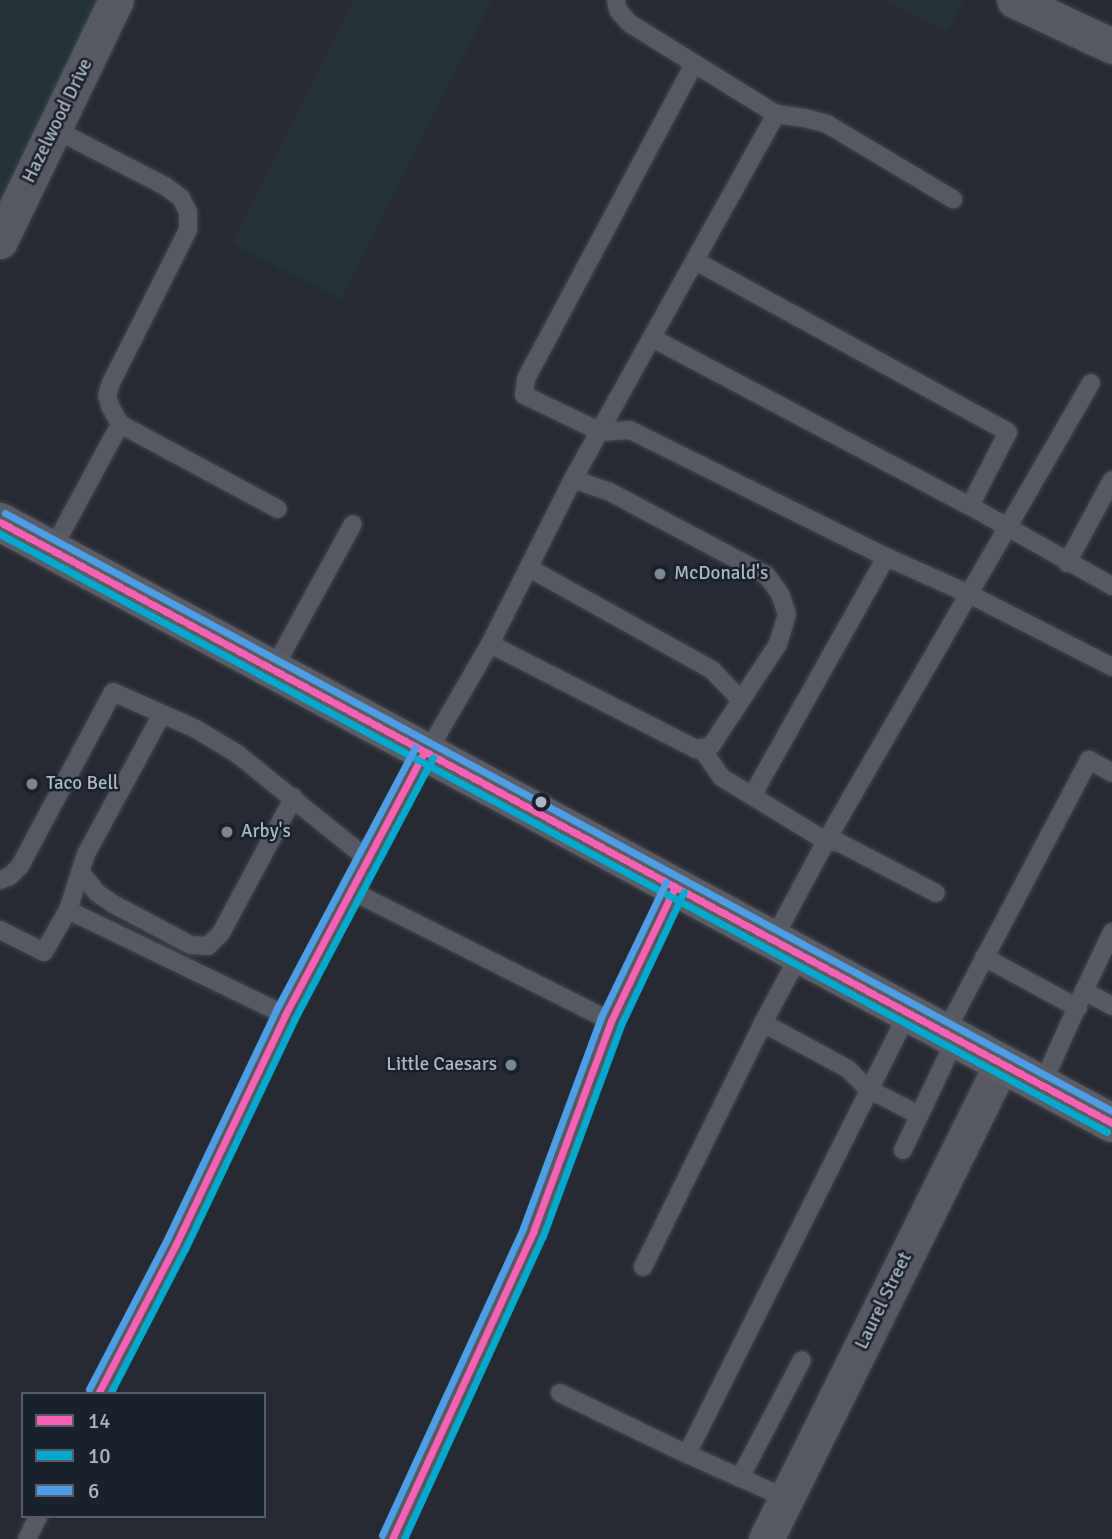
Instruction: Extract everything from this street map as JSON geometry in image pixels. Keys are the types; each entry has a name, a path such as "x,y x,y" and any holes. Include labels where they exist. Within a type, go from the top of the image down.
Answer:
{"main road":[{"path":"0,522 1112,1123"}],"street":[{"name":"Hazelwood Drive","path":"3,227 116,0"},
{"path":"1014,0 1112,46"},
{"name":"Laurel Street","path":"766,1539 1002,1063"}],"lane":[{"path":"617,0 618,10 629,23 776,114 827,124 953,199"},
{"path":"694,64 526,379 524,395 601,432 631,430 886,557 969,594 1112,667"},
{"path":"99,1392 176,1244 285,1015 366,858 489,644 573,479 654,339 776,114"},
{"path":"54,129 165,186 181,198 188,212 188,230 107,395 120,424 278,509"},
{"path":"696,261 1008,432 970,506"},
{"path":"654,339 970,506 1112,586"},
{"path":"643,1267 763,1023 786,947 826,841 1091,383"},
{"path":"52,550 120,424"},
{"path":"489,644 696,749 711,746 778,644 787,614 780,594 766,575 610,492 573,479"},
{"path":"1067,563 1112,480"},
{"path":"274,668 353,524"},
{"path":"752,796 886,557"},
{"path":"529,568 712,670 741,700"},
{"path":"0,880 10,876 20,866 113,692 196,729 236,753 294,797 366,858"},
{"path":"0,930 44,952 68,910 86,854 162,713"},
{"path":"701,748 721,777 826,841 840,843 936,893"},
{"path":"903,1150 984,957 1089,760 1112,773"},
{"path":"81,873 97,893 115,905 191,945 208,946 222,933 294,797"},
{"path":"392,1539 533,1232 611,1021 675,887"},
{"path":"350,890 611,1021"},
{"path":"68,910 285,1015"},
{"path":"1042,1085 1112,932"},
{"path":"984,957 1081,999 1112,1006"},
{"path":"687,1454 908,1013"},
{"path":"763,1023 848,1069 869,1089 919,1115"},
{"path":"740,1478 802,1360"},
{"path":"560,1393 786,1498"},
{"path":"26,1539 37,1518"}],"shaded area":[{"path":"0,0 116,0 7,203 0,200"},
{"path":"354,0 491,0 341,299 232,244"},
{"path":"885,0 963,0 947,32"}],"transit line":[{"name":"6","path":"5,513 1112,1111"},
{"name":"14","path":"0,522 1112,1123"},
{"name":"10","path":"0,534 1107,1132"},
{"name":"6","path":"89,1389 167,1239 276,1010 415,748"},
{"name":"14","path":"99,1392 176,1244 285,1015 424,753"},
{"name":"10","path":"111,1392 185,1249 294,1020 433,758"},
{"name":"6","path":"382,1535 523,1228 601,1017 666,882"},
{"name":"14","path":"392,1539 533,1232 611,1021 675,887"},
{"name":"10","path":"404,1539 543,1236 621,1025 684,892"}],"place":[{"name":"McDonald's","path":"660,574"},
{"name":"Taco Bell","path":"32,784"},
{"name":"Arby's","path":"227,832"},
{"name":"Little Caesars","path":"511,1065"}]}
